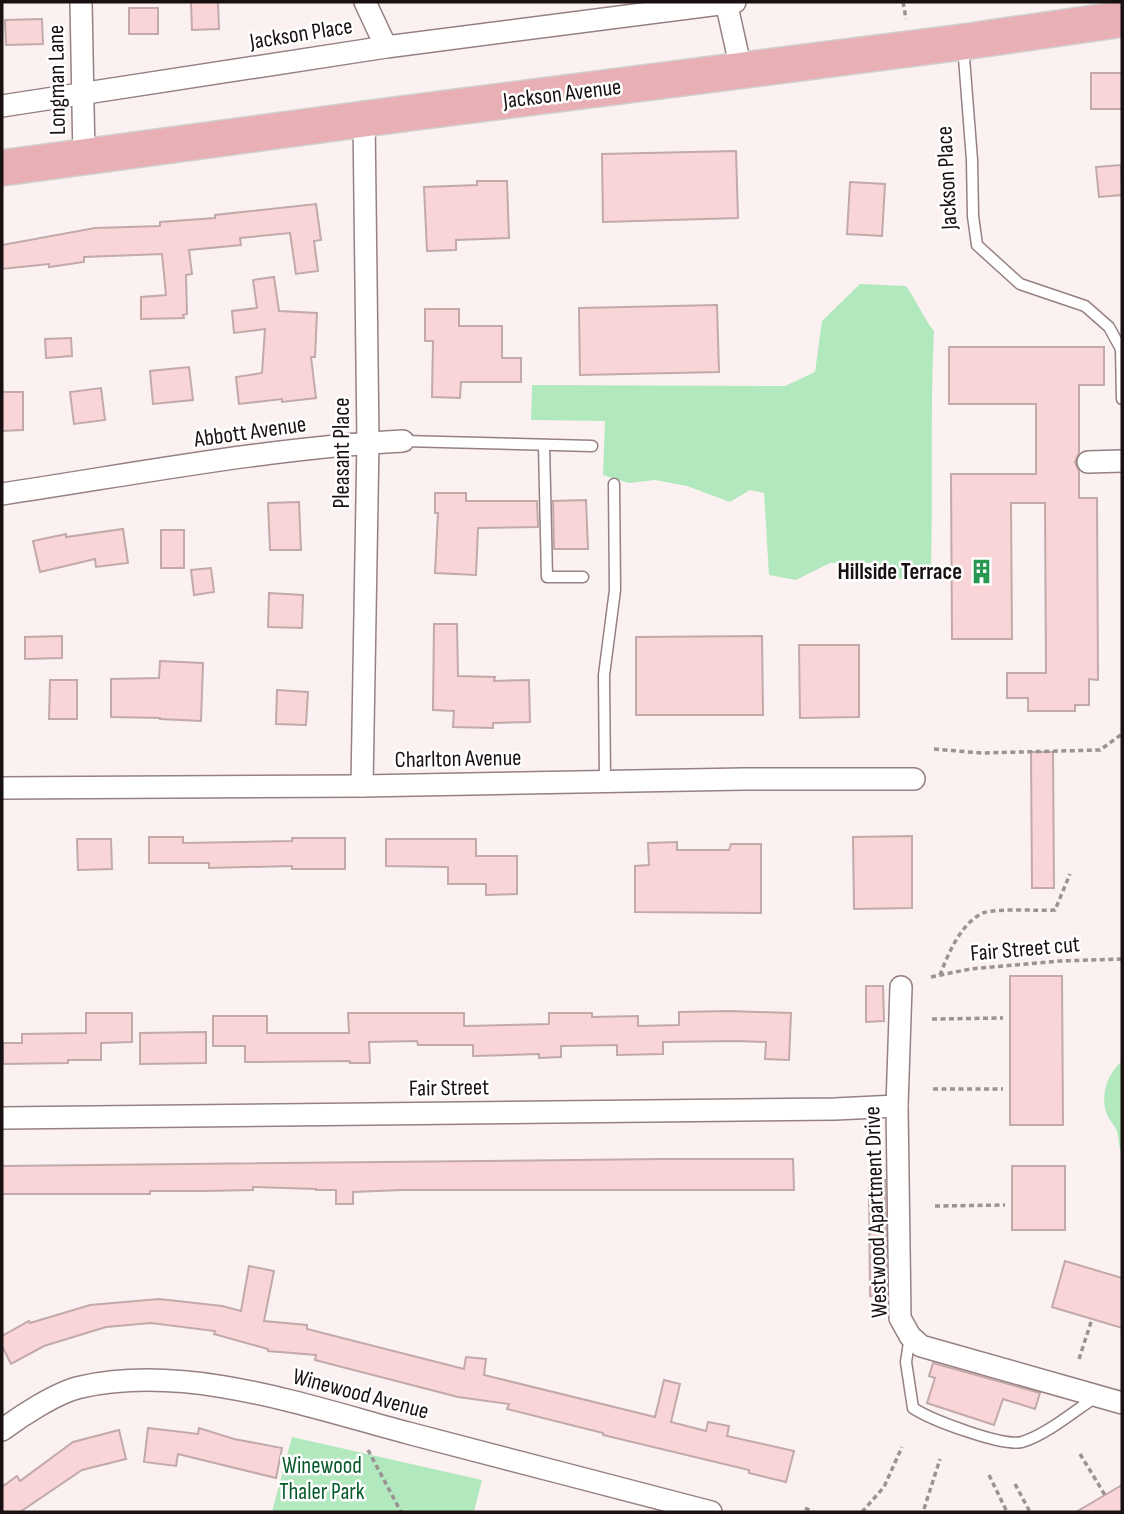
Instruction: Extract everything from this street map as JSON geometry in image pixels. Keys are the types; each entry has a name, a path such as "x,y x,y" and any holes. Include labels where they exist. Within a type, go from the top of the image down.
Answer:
{"main road":[{"name":"Jackson Avenue","path":"2,168 1122,19"}],"street":[{"name":"Longman Lane","path":"81,2 84,158"},
{"path":"365,2 386,47"},
{"name":"Jackson Place","path":"2,106 386,47 729,2"},
{"path":"729,2 741,69"},
{"name":"Pleasant Place","path":"362,786 368,442 364,119"},
{"name":"Abbott Avenue","path":"2,494 368,442 403,441"},
{"path":"1088,462 1122,461"},
{"name":"Charlton Avenue","path":"2,788 914,779"},
{"name":"Westwood Apartment Drive","path":"901,987 897,1106 900,1318 910,1336 921,1346 1122,1403"},
{"name":"Fair Street","path":"2,1118 835,1110 897,1106"},
{"name":"Winewood Avenue","path":"2,1430 25,1413 78,1387 133,1380 191,1383 274,1397 711,1512"}],"lane":[{"name":"Jackson Place","path":"963,42 972,160 972,216 977,246 1020,284 1085,306 1108,327 1121,349 1122,399"},
{"name":"Abbott Avenue","path":"403,441 592,446"},
{"path":"544,445 547,577 583,577"},
{"path":"605,782 604,675 615,590 614,484"},
{"path":"910,1336 906,1362 913,1408 926,1417 962,1429 1008,1443 1022,1442 1097,1396"}],"path":[{"path":"903,2 906,19"},
{"path":"934,749 981,753 1100,750 1122,734"},
{"path":"940,975 947,957 969,922 985,912 1055,910 1070,874"},
{"name":"Fair Street cut","path":"931,977 970,969 1122,959"},
{"path":"932,1019 1003,1018"},
{"path":"933,1089 1003,1089"},
{"path":"935,1206 1005,1205"},
{"path":"1079,1359 1092,1319"},
{"path":"862,1512 884,1487 902,1447"},
{"path":"368,1450 401,1512"},
{"path":"1080,1454 1105,1495"},
{"path":"924,1508 940,1459"},
{"path":"989,1475 1007,1512"},
{"path":"1015,1484 1030,1512"},
{"path":"805,1508 814,1512"}],"green space":[{"path":"860,284 906,286 934,331 931,569 904,581 875,563 830,563 796,580 769,575 764,493 750,490 730,502 687,486 655,480 629,483 603,475 605,421 531,420 532,385 785,386 815,372 822,321"},
{"path":"1122,1061 1122,1153 1117,1131 1108,1117 1104,1102 1106,1086 1112,1072"},
{"name":"Winewood Thaler Park","path":"292,1437 482,1480 474,1512 272,1512"}],"building":[{"path":"191,2 218,2 219,29 192,30"},
{"path":"129,8 158,8 158,34 129,34"},
{"path":"42,19 43,44 6,45 5,20"},
{"path":"1091,73 1122,73 1122,109 1091,109"},
{"path":"736,151 738,218 603,222 602,154"},
{"path":"1121,165 1122,195 1099,197 1096,167"},
{"path":"477,181 507,181 509,238 456,240 456,250 427,251 424,187 477,185"},
{"path":"850,182 885,184 882,236 847,234"},
{"path":"316,204 321,240 314,241 318,271 296,274 290,233 240,238 241,245 189,250 192,274 186,275 187,314 183,315 184,318 141,319 141,297 166,295 162,254 84,257 84,262 2,269 2,245 95,228 160,226 160,222 215,218 215,215"},
{"path":"274,277 279,311 317,313 315,357 311,357 316,398 239,404 236,377 262,373 265,329 234,333 232,311 257,308 253,280"},
{"path":"717,305 719,372 580,375 579,308"},
{"path":"425,309 459,309 459,326 502,326 502,358 521,358 521,382 461,382 460,398 432,397 433,341 425,341"},
{"path":"71,338 72,356 46,358 45,339"},
{"name":"Hillside Terrace","path":"949,347 1104,347 1104,385 1079,385 1079,453 1075,462 1079,471 1079,498 1097,498 1098,680 1089,679 1089,705 1075,705 1075,711 1028,711 1028,698 1007,698 1007,673 1046,673 1045,503 1011,503 1012,639 952,639 951,474 1036,474 1036,404 949,404"},
{"path":"189,367 193,400 153,404 150,371"},
{"path":"101,388 105,420 74,424 70,392"},
{"path":"2,392 23,392 23,430 2,431"},
{"path":"435,493 466,493 466,501 537,501 538,527 478,528 476,575 435,573 438,513 435,513"},
{"path":"586,500 588,549 554,549 553,501"},
{"path":"299,502 301,550 270,550 268,503"},
{"path":"123,529 128,563 96,567 95,559 40,572 33,541 66,534 66,537"},
{"path":"161,530 184,530 184,568 161,568"},
{"path":"211,568 214,592 194,595 191,570"},
{"path":"269,593 303,595 302,628 268,627"},
{"path":"434,624 457,624 458,676 495,677 494,681 529,680 530,722 493,723 493,728 453,727 454,711 433,710"},
{"path":"62,636 62,658 25,659 25,637"},
{"path":"762,636 763,715 636,715 636,637"},
{"path":"799,645 859,645 859,717 800,718"},
{"path":"160,661 203,663 201,721 111,717 111,679 159,678"},
{"path":"50,680 77,680 77,719 49,719"},
{"path":"277,690 308,692 306,725 276,724"},
{"path":"1031,752 1053,752 1054,888 1032,888"},
{"path":"912,836 912,908 854,909 853,837"},
{"path":"149,837 183,837 183,843 345,838 345,869 292,869 292,866 209,868 209,863 149,863"},
{"path":"77,839 111,839 112,869 78,870"},
{"path":"386,839 476,839 476,856 517,856 517,894 486,895 486,884 448,884 448,867 386,866"},
{"path":"677,842 677,850 729,850 731,844 761,844 761,913 635,912 635,866 649,865 648,843"},
{"path":"1010,976 1062,976 1063,1125 1010,1125"},
{"path":"866,986 883,986 884,1021 866,1022"},
{"path":"679,1012 791,1013 789,1060 765,1059 766,1042 736,1041 663,1042 663,1054 617,1055 617,1045 561,1046 561,1057 539,1058 539,1054 473,1056 473,1045 418,1045 417,1041 369,1042 370,1063 245,1062 245,1046 213,1046 213,1016 267,1016 267,1033 349,1033 348,1013 464,1013 464,1026 549,1024 549,1013 592,1013 592,1017 638,1016 638,1026 679,1025"},
{"path":"86,1013 132,1013 132,1042 101,1043 101,1060 3,1064 3,1043 22,1043 22,1034 86,1033"},
{"path":"206,1032 206,1063 140,1064 140,1033"},
{"path":"793,1159 794,1190 402,1190 353,1192 353,1204 336,1204 336,1190 253,1187 253,1190 150,1191 150,1194 2,1194 2,1166"},
{"path":"1012,1166 1065,1166 1065,1230 1012,1230"},
{"path":"885,1180 887,1296 870,1296 869,1181"},
{"path":"1065,1261 1122,1278 1122,1328 1052,1307"},
{"path":"249,1266 274,1271 264,1321 307,1325 307,1329 464,1369 466,1357 486,1359 484,1375 655,1417 664,1380 680,1384 671,1422 706,1431 708,1422 729,1426 727,1436 794,1451 786,1482 749,1473 749,1470 507,1409 509,1404 458,1397 315,1360 316,1355 268,1351 214,1334 215,1331 151,1323 106,1327 44,1346 11,1364 2,1346 2,1336 29,1321 30,1323 90,1305 159,1299 222,1306 241,1311"},
{"path":"933,1363 1040,1393 1035,1409 1003,1399 994,1425 927,1403 935,1378 929,1376"},
{"path":"148,1428 198,1434 199,1428 234,1439 282,1448 276,1478 178,1454 176,1466 144,1462"},
{"path":"119,1430 126,1459 82,1470 20,1512 2,1512 2,1487 17,1476 20,1481 73,1442"},
{"path":"1122,1485 1122,1512 1076,1512 1105,1495"}],"place":[{"name":"Hillside Terrace","path":"982,571"}]}
